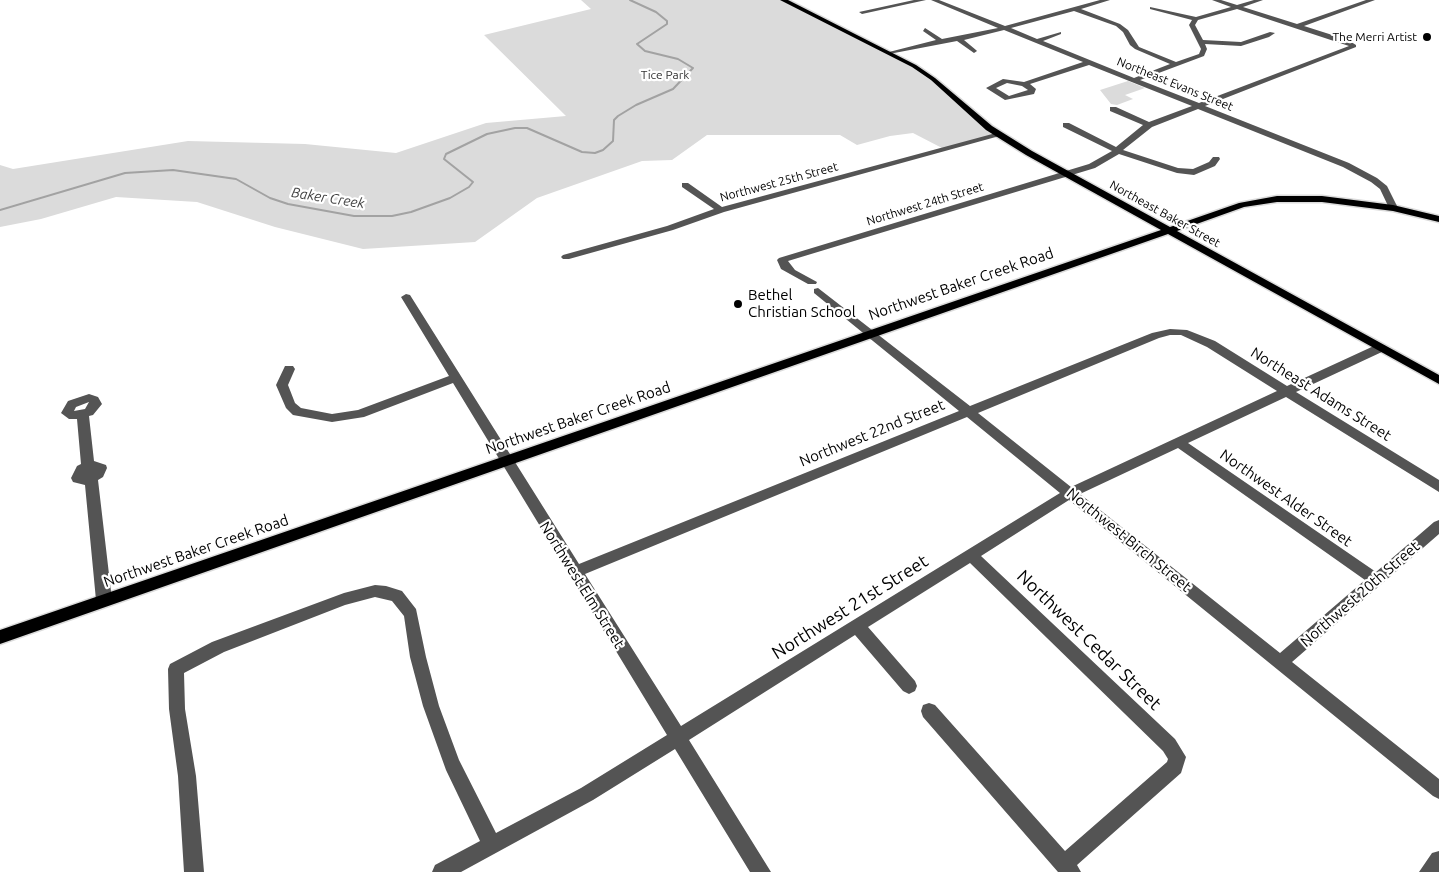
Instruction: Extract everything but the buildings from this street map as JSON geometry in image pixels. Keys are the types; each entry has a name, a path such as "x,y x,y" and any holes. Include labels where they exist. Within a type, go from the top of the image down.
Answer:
{"main road":[{"name":"Northeast Baker Street","path":"783,0 891,53 933,79 999,135 1066,175 1439,380"},
{"name":"Northwest Baker Creek Road","path":"0,636 1242,205 1277,199 1322,199 1392,208 1439,219"}],"street":[{"path":"862,12 923,0"},
{"name":"Northeast Evans Street","path":"934,0 1361,172 1384,188 1392,208"},
{"path":"891,53 1005,29 1107,0"},
{"path":"1215,0 1297,26 1372,0"},
{"path":"1152,8 1196,19 1260,0"},
{"path":"1076,9 1118,24 1126,31 1132,45 1177,65"},
{"path":"1134,80 1202,55 1204,49 1202,42 1192,25 1196,19"},
{"name":"Northwest 24th Street","path":"790,258 1066,175 1102,162 1134,134 1149,125 1352,47 1353,44 1297,26"},
{"path":"925,30 941,41"},
{"path":"1037,41 1059,33"},
{"path":"1202,42 1241,44 1272,33"},
{"path":"959,39 974,51"},
{"path":"1024,84 1032,89 1031,92 1008,98 1002,97 990,88 991,85 1006,81 1024,84 1090,62"},
{"path":"1113,109 1149,125"},
{"path":"1066,125 1116,150 1188,173 1212,164 1216,159"},
{"name":"Northwest 25th Street","path":"566,257 670,228 721,210 999,135"},
{"path":"685,185 721,210"},
{"name":"Northwest Birch Street","path":"790,258 782,260 785,267 815,286 1439,790"},
{"name":"Northwest Elm Street","path":"406,297 761,872"},
{"name":"Northeast Adams Street","path":"1184,332 1211,344 1439,487"},
{"name":"Northwest 22nd Street","path":"575,572 1156,335 1184,332"},
{"name":"Northwest 21st Street","path":"442,872 587,794 1070,493 1380,348"},
{"path":"289,369 282,384 290,405 297,412 332,418 360,414 455,378"},
{"path":"83,415 104,600"},
{"name":"Northwest Alder Street","path":"1178,442 1376,580"},
{"name":"Northwest 20th Street","path":"1280,662 1439,526"},
{"name":"Northwest Cedar Street","path":"971,555 1169,745 1177,757 1175,767 1068,868"},
{"path":"194,872 187,776 177,709 176,670 218,647 344,599 375,591 397,596 411,614 418,657 431,706 452,764 492,844"},
{"path":"857,626 909,686"},
{"path":"929,711 1068,868"},
{"path":"1429,872 1439,860"}],"green space":[{"name":"Tice Park","path":"581,0 779,0 866,41 927,74 999,135 942,148 913,133 890,136 857,145 840,135 707,135 672,160 642,161 537,198 475,242 363,249 275,227 197,202 116,197 41,219 0,227 0,165 13,169 188,141 305,144 396,153 486,123 566,116 484,35 591,9"},
{"path":"1128,81 1145,88 1125,95 1133,99 1117,105 1111,104 1100,90"}],"waterway":[{"name":"Baker Creek","path":"0,210 125,173 173,170 236,179 270,198 288,204 354,216 392,216 411,212 450,198 469,187 473,182 444,159 446,154 487,134 515,128 527,128 582,152 595,153 603,150 613,141 614,120 618,116 636,105 673,89 693,68 678,59 645,51 637,44 667,24 667,21 656,12 630,0"}],"place":[{"name":"The Merri Artist","path":"1427,37"},
{"name":"Bethel Christian School","path":"738,304"}]}
